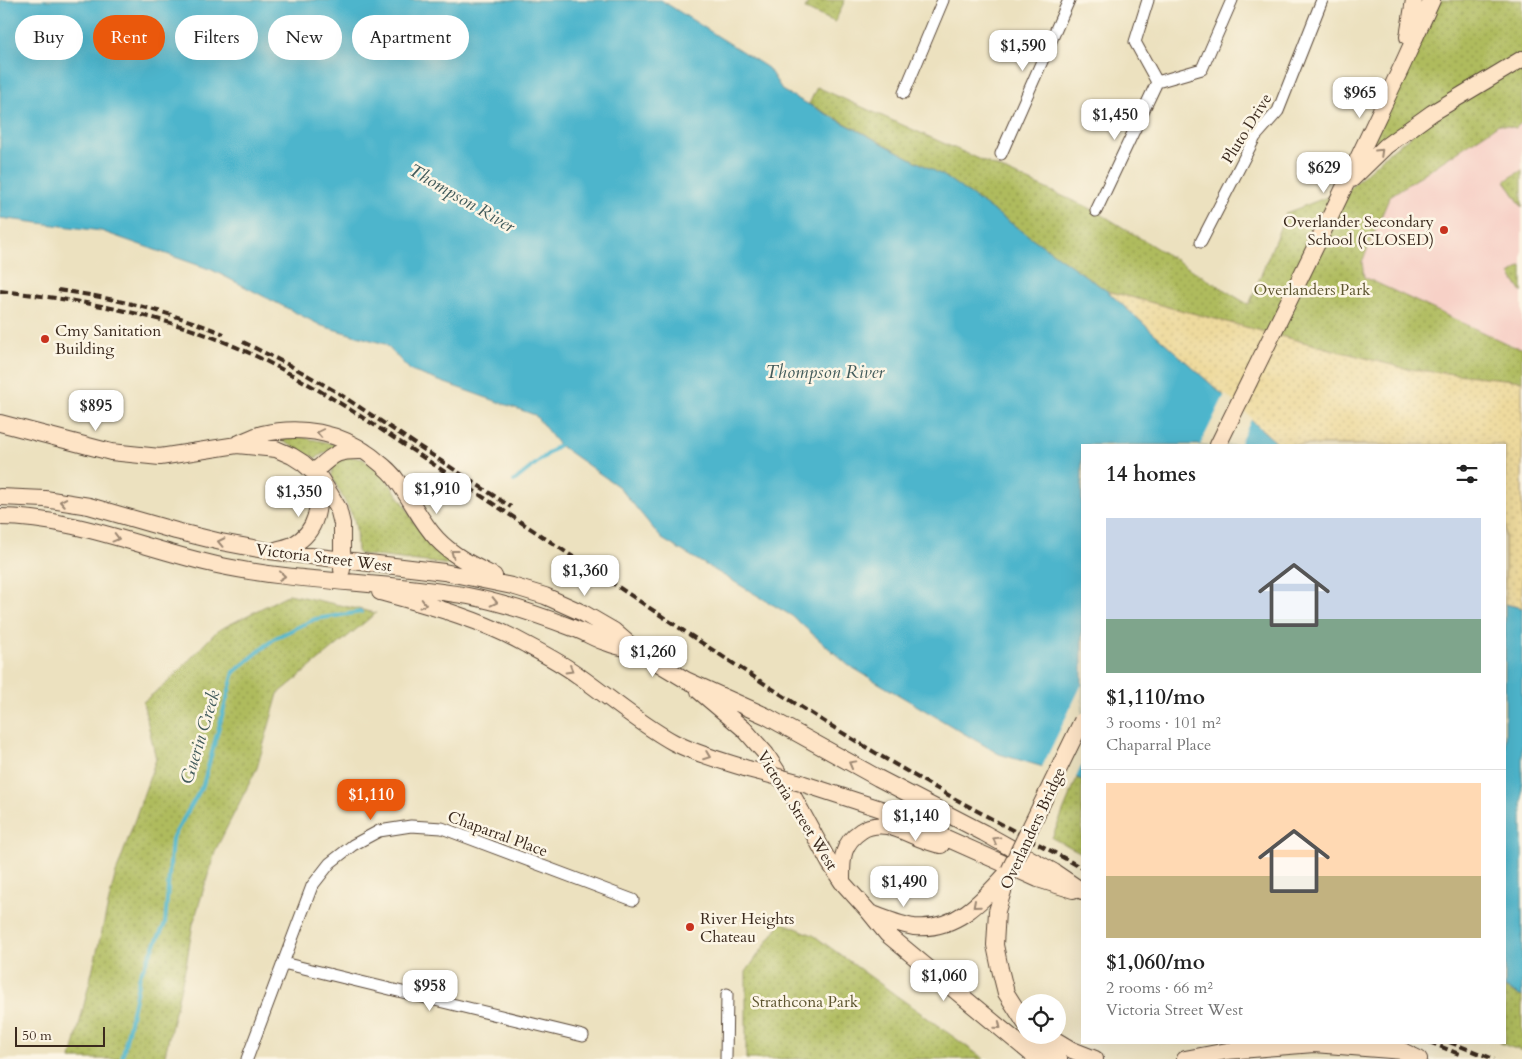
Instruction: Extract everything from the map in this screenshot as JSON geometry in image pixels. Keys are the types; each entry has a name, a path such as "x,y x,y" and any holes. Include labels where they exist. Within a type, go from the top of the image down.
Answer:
{"main road":[{"path":"1402,66 1414,0"},
{"path":"1218,444 1345,186 1402,66 1430,0"},
{"path":"1345,186 1386,146 1432,113 1522,59"},
{"path":"0,422 112,452 160,457 237,445 260,435 286,430 316,431 341,438 364,451 386,467 398,480 422,521 454,555 512,586"},
{"path":"237,445 276,449 303,463 317,476 330,494 342,524 342,582 444,610 487,625 526,644 577,674 633,716 673,742 748,770 801,783 881,809 1038,879 1081,892"},
{"path":"268,551 293,545 309,533 316,519 319,502 317,476 334,455 345,451 364,451"},
{"name":"Victoria Street West","path":"0,497 45,499 88,506 221,542 268,551 444,572 512,586 545,596 583,613 614,631 636,650 686,680 766,716 1046,867 1081,891"},
{"name":"Victoria Street West","path":"0,516 44,520 83,528 217,565 266,574 422,589 498,602 576,628 606,643 636,650"},
{"name":"Victoria Street West","path":"686,680 744,729 766,754 793,796 842,882 887,934 1033,1055 1043,1059"},
{"name":"Overlanders Bridge","path":"1016,1008 1006,993 995,946 997,911 1009,871 1081,724"},
{"path":"842,882 842,861 846,846 856,834 864,829 875,826 888,826 932,844 976,852"},
{"path":"870,913 913,927 934,927 950,922 965,914 991,891 1009,871"},
{"path":"1040,1044 1059,1059"},
{"path":"1055,1044 1074,1059"},
{"path":"1061,1044 1095,1059"},
{"path":"1205,1054 1221,1044"},
{"path":"1185,1059 1205,1054 1314,1044 1402,1051"},
{"path":"1389,1044 1419,1059"}],"street":[{"path":"904,93 943,0"},
{"path":"1001,154 1069,0"},
{"path":"1148,0 1135,42 1157,82"},
{"path":"1096,211 1157,82 1202,69 1232,0"},
{"name":"Pluto Drive","path":"1201,242 1255,137 1278,111 1322,0"},
{"name":"Chaparral Place","path":"248,1059 312,886 330,863 353,845 379,831 411,826 442,828 633,900"},
{"path":"283,963 582,1036"},
{"path":"726,1059 727,994"}],"shaded area":[{"name":"Overlander Secondary School (CLOSED)","path":"1517,110 1522,125 1522,349 1349,278 1382,182"}],"green space":[{"path":"809,0 845,0 835,22 805,9"},
{"path":"1440,0 1522,0 1522,55 1365,158"},
{"name":"Overlanders Park","path":"1522,64 1522,122 1516,128 1499,124 1390,196 1362,262 1364,277 1512,346 1522,348 1522,381 1407,369 1107,291 944,176 809,104 817,87 1096,211 1249,305 1286,213 1350,188 1388,153 1435,117"},
{"path":"1522,170 1522,207 1505,181"},
{"path":"1522,266 1522,293 1510,274"},
{"path":"301,437 335,444 335,447 316,458 279,439"},
{"path":"348,456 363,459 382,473 405,505 415,524 452,565 359,554 357,551 354,519 332,477 336,464"},
{"path":"289,594 376,613 278,694 257,768 216,849 193,924 186,965 164,1059 71,1059 115,876 156,759 143,702 168,682 217,631"},
{"path":"1077,778 1081,780 1081,852 1052,838"},
{"name":"Strathcona Park","path":"781,922 813,935 984,1059 746,1059 746,972"},
{"path":"1506,989 1522,997 1522,1051 1502,1044 1506,1044"}],"sand":[{"path":"1107,291 1407,369 1522,381 1522,608 1506,604 1506,444 1278,444"}],"water":[{"name":"Thompson River","path":"0,0 661,0 768,68 783,91 944,176 1107,291 1278,444 1081,444 1081,780 999,754 848,665 792,616 662,539 619,487 559,445 535,415 411,371 385,344 322,326 212,270 101,231 0,218"},
{"path":"1506,604 1522,608 1522,997 1506,989"}],"pier":[{"path":"1225,394 1252,418 1239,444 1200,444"},
{"path":"1081,686 1081,766 1075,780 1041,769"}],"waterway":[{"name":"Guerin Creek","path":"514,481 559,445"},
{"name":"Guerin Creek","path":"122,1059 140,975 165,924 172,839 203,785 234,672 275,638 315,619 361,612"}],"railway":[{"path":"58,290 101,297 142,307 184,319 224,334"},
{"path":"0,291 81,302 134,313 212,337 270,363 353,411 714,651 875,753 1081,867"},
{"path":"243,342 335,391 511,507"},
{"path":"1434,1044 1459,1054"},
{"path":"1454,1044 1494,1059"}],"place":[{"name":"Overlander Secondary School (CLOSED)","path":"1444,230"},
{"name":"Cmy Sanitation Building","path":"45,339"},
{"name":"River Heights Chateau","path":"690,927"}]}
